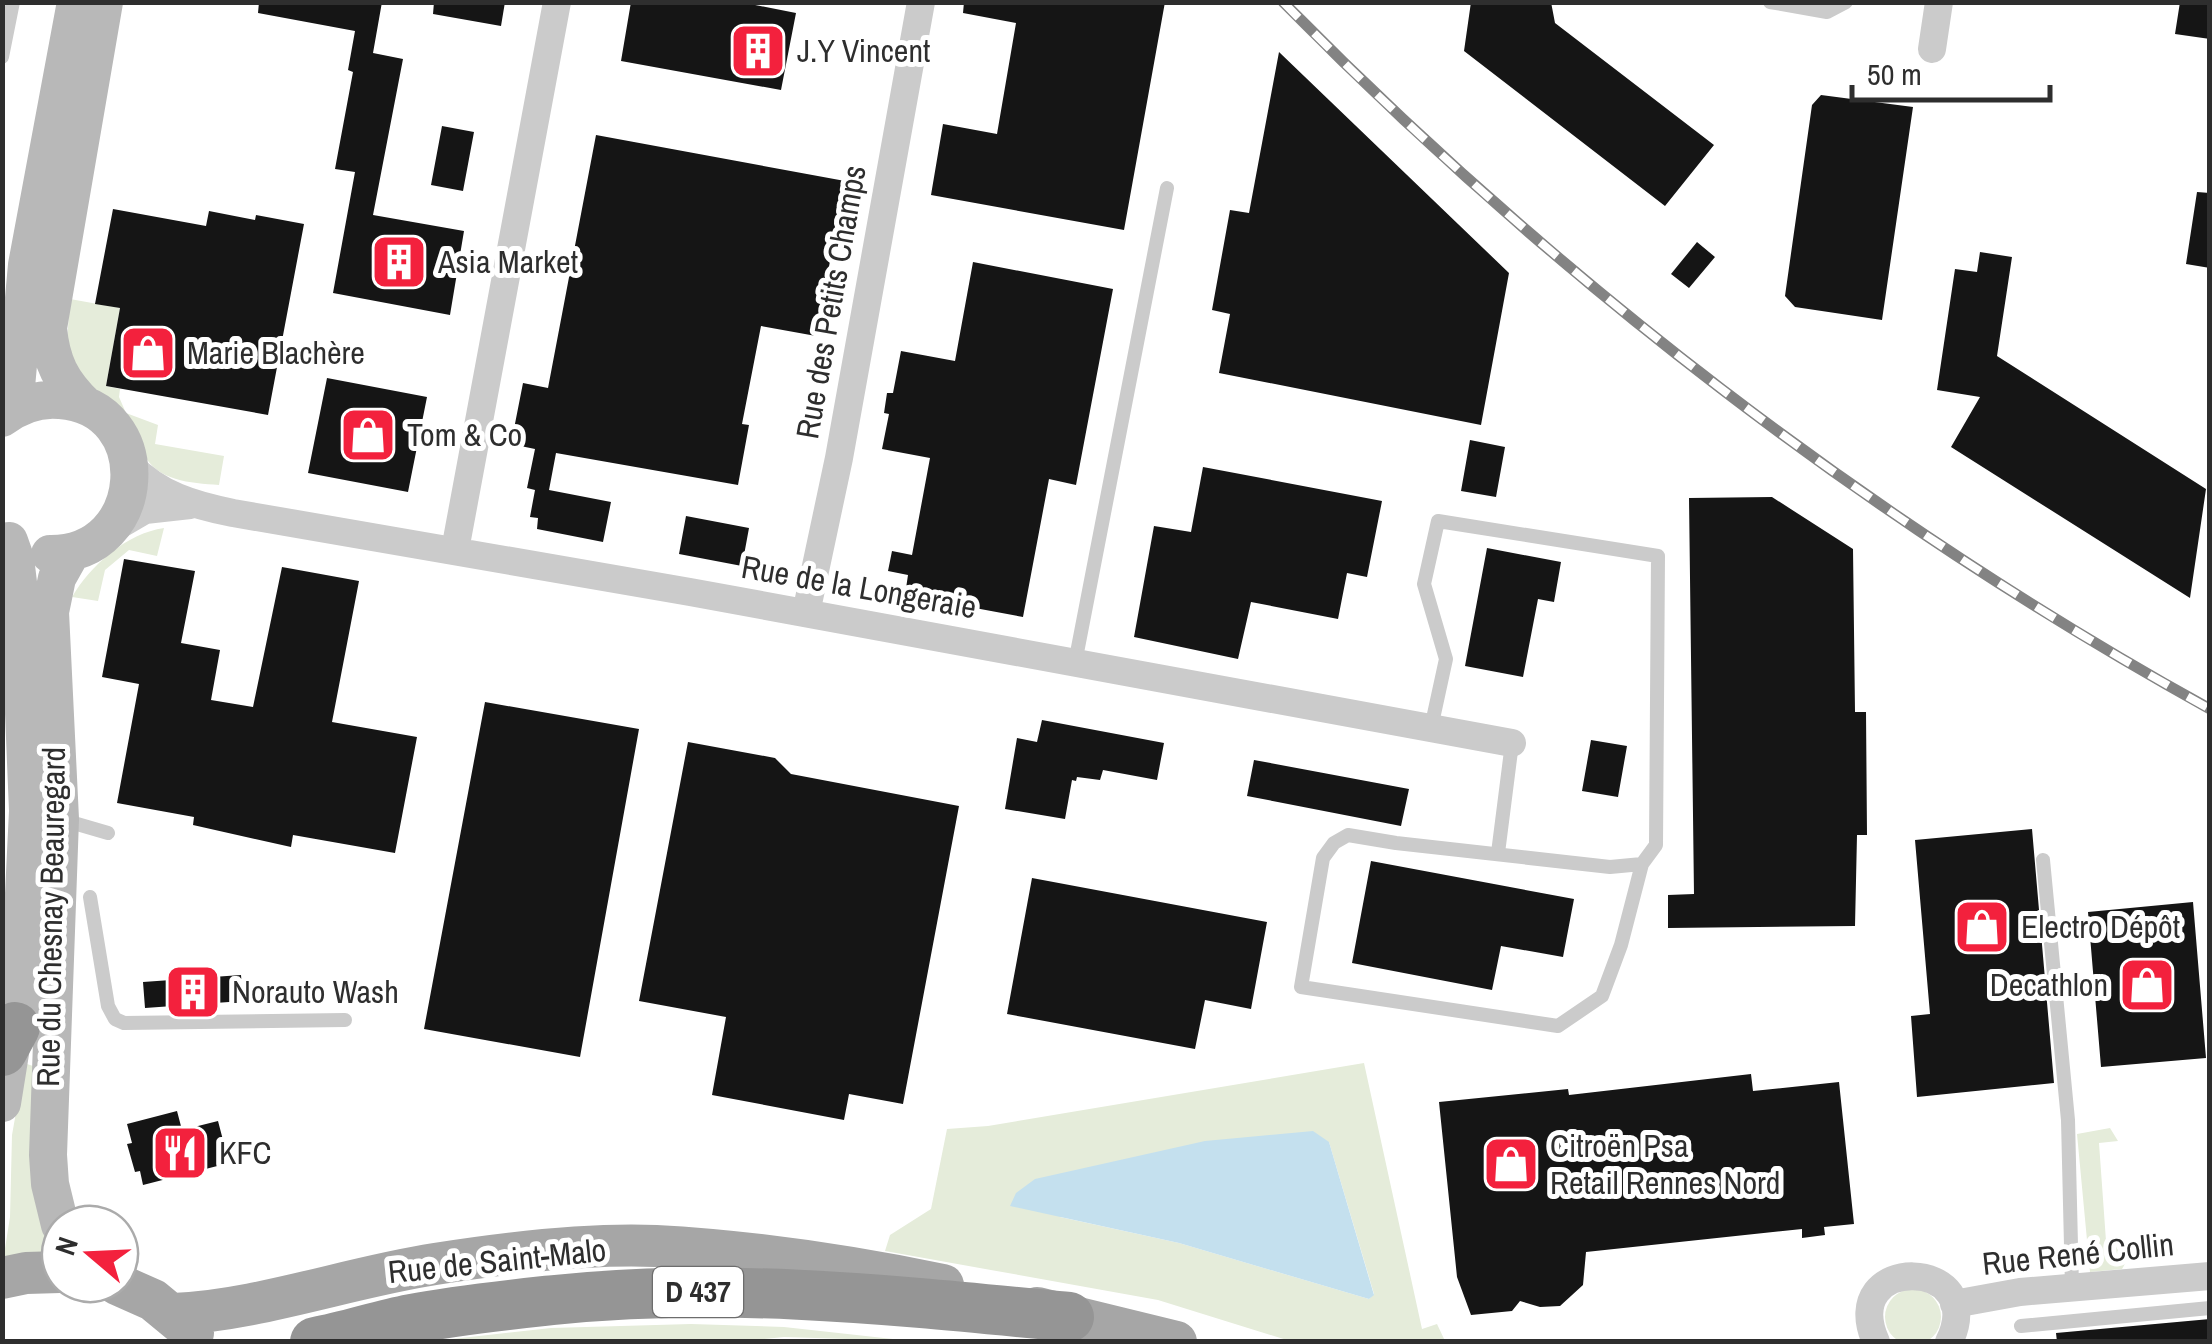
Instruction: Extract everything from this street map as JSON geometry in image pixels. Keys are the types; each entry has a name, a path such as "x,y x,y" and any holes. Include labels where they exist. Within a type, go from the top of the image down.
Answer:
{"highway":[{"name":"D 437","path":"322,1340 411,1319 501,1306 573,1298 706,1292 840,1295 1069,1317"},
{"name":"D 437","path":"322,1340 414,1336 558,1319 708,1316 840,1323 976,1342"}],"main road":[{"path":"76,2 27,265 6,414 50,399 86,406"},
{"path":"6,538 39,554 71,552 91,545 108,532 122,512 130,489 130,465 115,430 66,386 54,366 48,328 104,2"},
{"name":"Rue du Chesnay Beauregard","path":"2,1103 24,932 28,812 19,590 6,538"},
{"name":"Rue du Chesnay Beauregard","path":"55,1204 48,1155 60,818 50,612 52,593 71,552"},
{"name":"Rue de Saint-Malo","path":"186,1328 207,1311 378,1273 496,1256 652,1246 916,1280 976,1291 1176,1342"},
{"path":"2,1278 40,1273"},
{"path":"140,1294 153,1300 186,1328"}],"street":[{"path":"455,550 557,2"},
{"name":"Rue des Petits Champs","path":"806,613 842,443 921,2"},
{"path":"1932,49 1938,2"},
{"name":"Rue de la Longeraie","path":"130,465 151,484 192,504 1512,743"},
{"name":"Rue de la Longeraie","path":"108,532 146,510 192,504"},
{"name":"Rue René Collin","path":"1876,1342 1868,1313 1872,1300 1889,1281 1917,1274 1943,1286 1954,1304 1956,1318 1949,1342"},
{"name":"Rue René Collin","path":"1954,1304 2020,1292 2210,1276"}],"lane":[{"path":"2,57 13,2"},
{"path":"1770,2 1826,12 1846,2"},
{"path":"1075,663 1168,188"},
{"path":"1431,728 1446,658 1424,584 1438,521 1658,556 1656,845 1642,864 1622,946 1602,996 1558,1026 1301,987 1323,858 1334,843 1348,835 1610,868 1642,864"},
{"path":"1498,853 1512,743"},
{"path":"60,818 108,832"},
{"path":"2043,860 2068,1120 2072,1287"},
{"path":"90,898 108,1006 114,1018 124,1023 344,1020"},
{"path":"2021,1326 2210,1308"}],"green space":[{"path":"70,299 120,308 106,386 120,389 126,413 158,425 155,444 224,456 219,485 186,481 157,470 76,372 67,342"},
{"path":"164,528 157,556 129,550 105,570 98,601 72,597 89,574 123,544"},
{"path":"1364,1063 1422,1329 1437,1324 1445,1341 1290,1341 1158,1300 885,1251 890,1235 931,1209 947,1129 988,1126","holes":["1329,1142 1374,1294 1369,1299 1179,1243 1060,1217"]},
{"path":"33,1066 49,1204 40,1204 40,1255 3,1261 10,1217 12,1135 24,1067"},
{"path":"2110,1128 2118,1141 2099,1143 2106,1241 2128,1239 2129,1257 2122,1269 2090,1272 2077,1134"},
{"path":"1913,1289 1933,1297 1941,1317 1933,1337 1913,1345 1893,1337 1885,1317 1893,1297"},
{"path":"691,1324 784,1327 911,1341 784,1337 733,1342 435,1341 551,1328"}],"water":[{"path":"1313,1131 1329,1142 1374,1295 1369,1299 1179,1243 1010,1206 1016,1193 1035,1179 1205,1141"}],"building":[{"path":"259,2 382,2 373,53 403,59 373,215 464,231 450,315 333,293 355,172 335,169 353,72 348,70 355,31 258,13"},
{"path":"434,2 505,2 501,26 433,14"},
{"path":"631,2 740,2 796,13 781,90 621,61"},
{"path":"964,2 1165,2 1124,230 931,195 943,124 997,134 1016,23 963,13"},
{"path":"1471,2 1551,2 1555,23 1714,145 1665,206 1464,51"},
{"path":"2180,2 2210,2 2210,39 2175,34"},
{"path":"1279,52 1509,273 1481,425 1219,373 1230,314 1212,310 1230,210 1249,213"},
{"path":"1821,95 1913,107 1882,320 1795,307 1785,296 1812,105"},
{"path":"442,126 474,132 463,191 431,185"},
{"path":"596,135 845,181 816,336 761,326 742,424 749,425 738,485 556,453 549,490 611,502 603,542 537,529 538,518 530,517 535,490 527,488 535,449 511,444 523,383 548,388"},
{"path":"2197,192 2210,193 2210,268 2186,264"},
{"path":"113,209 206,226 209,211 304,224 268,415 106,386 120,308 95,304"},
{"path":"1697,242 1715,257 1689,288 1671,274"},
{"path":"1980,252 2012,257 1997,356 2206,489 2190,598 1951,447 1980,397 1937,390 1955,269 1977,272"},
{"path":"973,262 1113,289 1076,485 1049,479 1023,617 905,595 908,575 888,571 892,551 912,555 930,458 882,449 889,414 884,413 887,393 893,393 901,351 955,361"},
{"name":"Tom & Co","path":"327,378 427,397 408,492 308,473"},
{"path":"1470,440 1505,447 1496,497 1461,491"},
{"path":"1203,467 1382,501 1367,577 1347,573 1338,619 1251,602 1238,659 1134,637 1154,526 1191,532"},
{"path":"1772,497 1853,549 1855,712 1866,712 1867,835 1857,835 1855,926 1668,928 1668,895 1694,894 1689,498"},
{"path":"686,516 749,528 742,566 679,554"},
{"path":"1487,548 1561,562 1554,602 1538,599 1523,677 1465,666"},
{"path":"124,559 195,571 181,643 220,650 211,700 253,707 282,567 359,581 332,722 417,737 395,853 293,835 291,847 193,825 194,817 117,803 139,684 102,677"},
{"path":"485,702 639,729 580,1057 424,1029"},
{"path":"1042,720 1164,743 1157,780 1103,770 1100,780 1077,777 1072,780 1065,819 1005,809 1017,738 1037,742"},
{"path":"1591,740 1627,746 1618,797 1582,791"},
{"path":"688,742 775,758 791,774 959,806 903,1104 849,1094 844,1120 712,1095 726,1017 639,1001"},
{"path":"1254,760 1409,789 1401,826 1247,796"},
{"name":"Electro Dépôt","path":"2032,829 2054,1083 1917,1097 1911,1016 1930,1014 1915,840"},
{"path":"1371,861 1574,899 1563,957 1501,946 1492,990 1352,963"},
{"path":"1032,878 1267,922 1251,1009 1205,1000 1195,1049 1007,1014"},
{"name":"Decathlon","path":"2193,902 2206,1058 2101,1067 2088,912"},
{"name":"Norauto Wash","path":"241,975 243,1001 145,1008 143,982"},
{"path":"1751,1074 1753,1091 1839,1082 1854,1224 1824,1227 1825,1235 1802,1238 1802,1229 1586,1252 1583,1285 1560,1306 1540,1307 1520,1301 1512,1311 1471,1315 1457,1277 1439,1102 1568,1089 1569,1095"},
{"name":"KFC","path":"177,1111 182,1130 218,1121 229,1163 143,1185 127,1144 132,1143 127,1124"},
{"path":"2210,1319 2210,1342 2057,1342 2056,1333"}],"railway":[{"path":"1283,2 1495,203 1721,389 1960,558 2210,709"}],"place":[{"name":"J.Y Vincent","path":"758,51"},
{"name":"Asia Market","path":"399,262"},
{"name":"Marie Blachère","path":"148,353"},
{"name":"Tom & Co","path":"368,435"},
{"name":"Electro Dépôt","path":"1982,927"},
{"name":"Decathlon","path":"2147,985"},
{"name":"Norauto Wash","path":"193,992"},
{"name":"KFC","path":"180,1153"},
{"name":"Citroën Psa Retail Rennes Nord","path":"1511,1164"}]}
